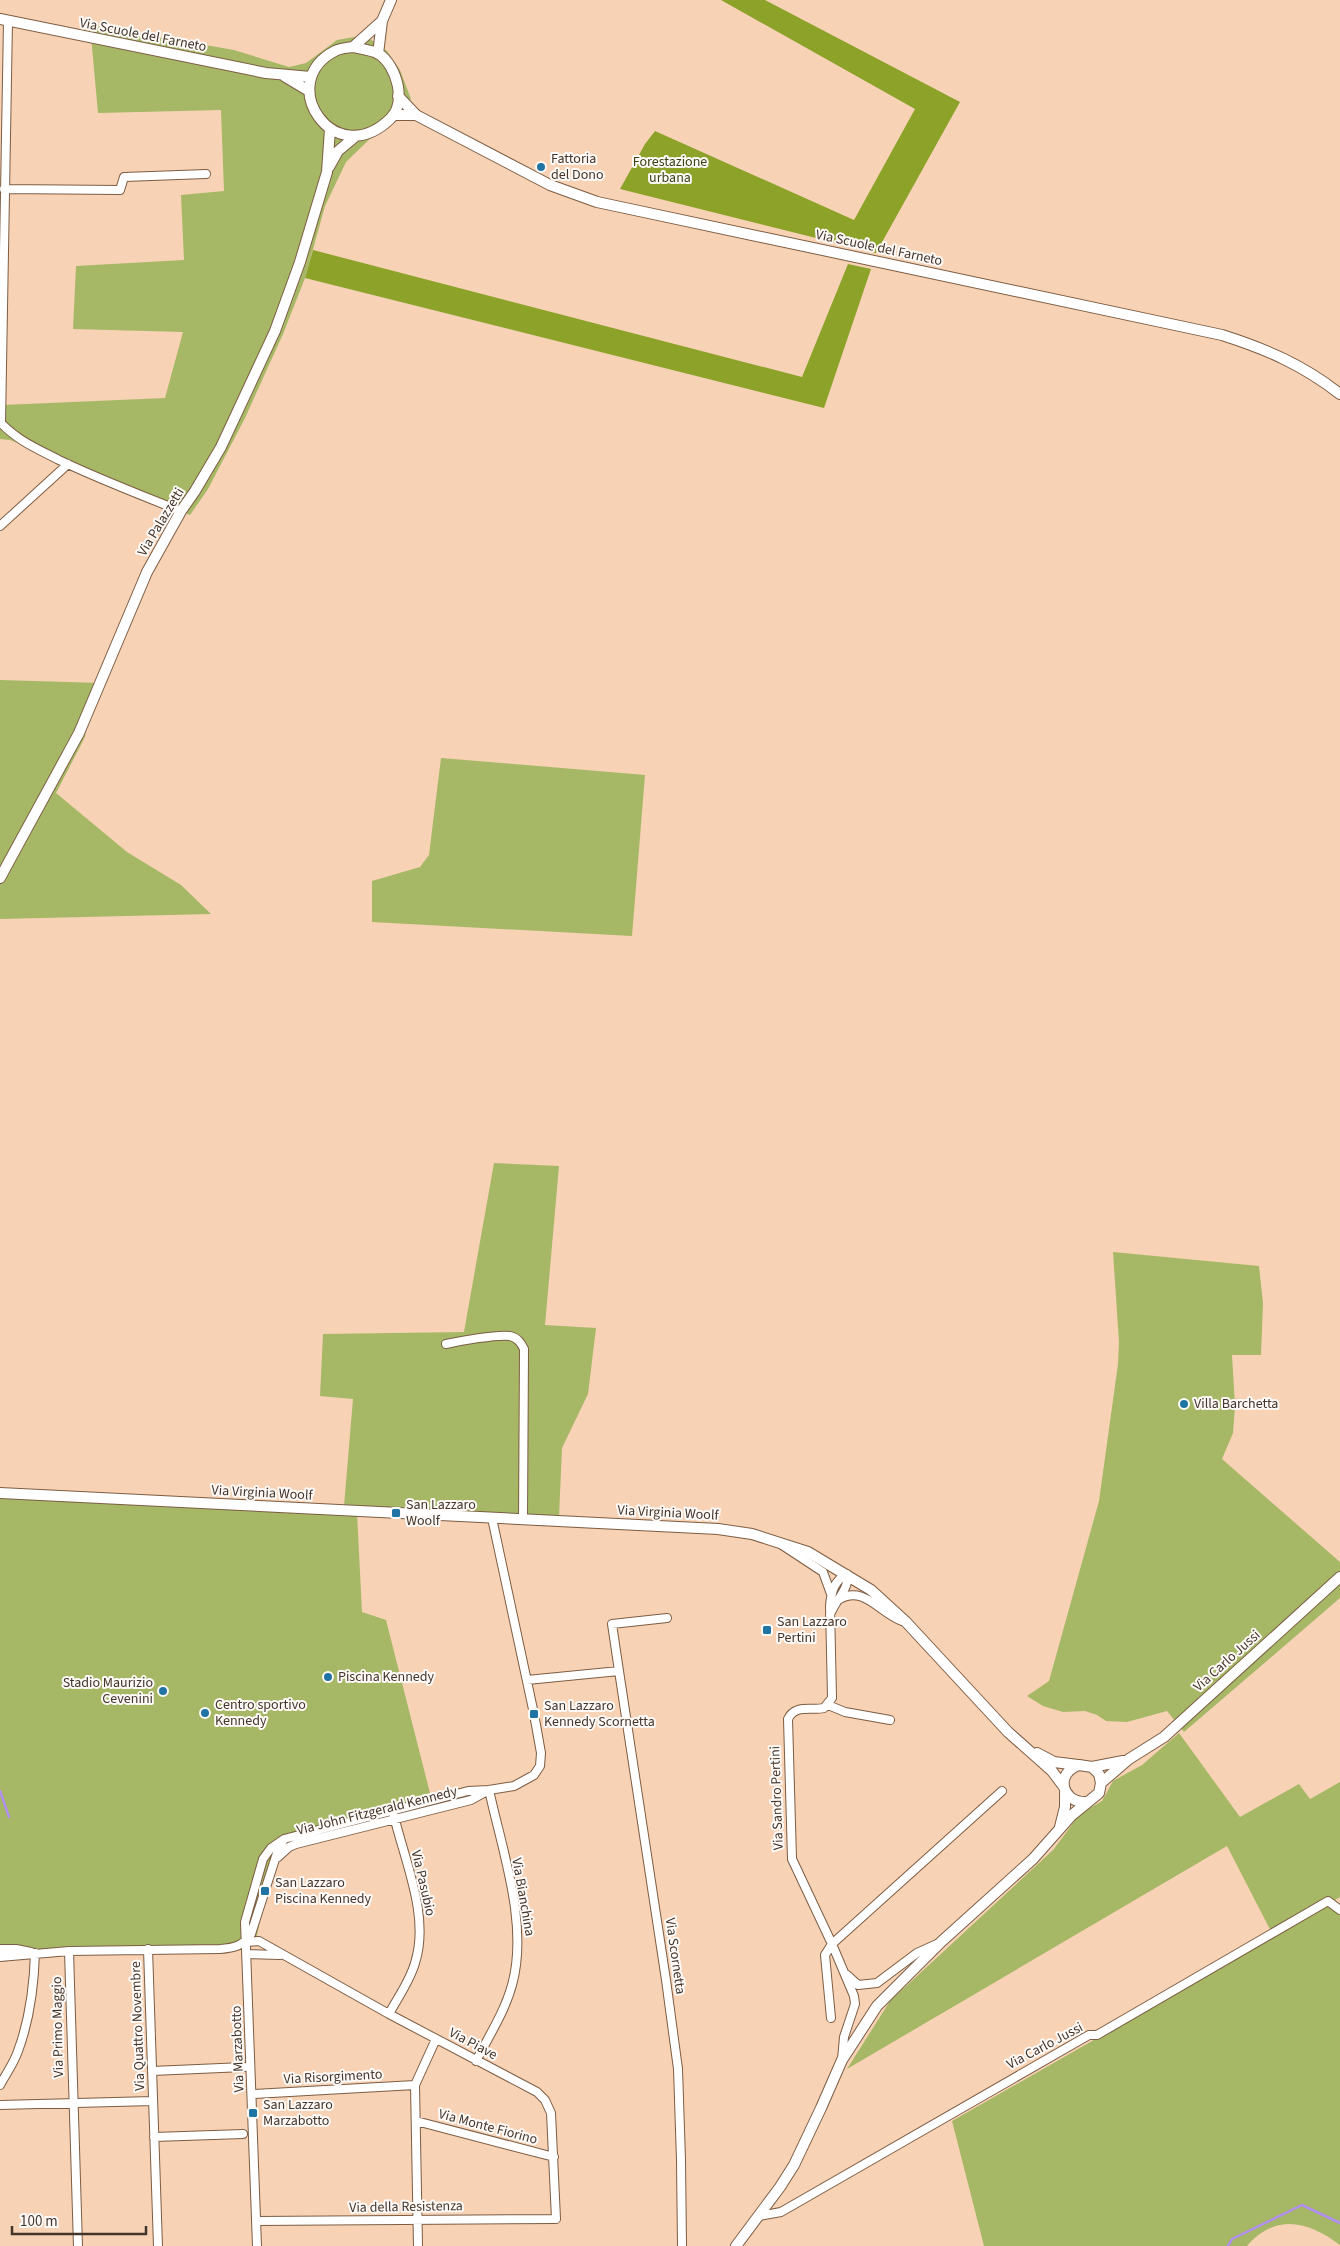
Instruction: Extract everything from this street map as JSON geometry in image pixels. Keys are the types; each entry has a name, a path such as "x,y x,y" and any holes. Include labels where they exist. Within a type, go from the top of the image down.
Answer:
{"street":[{"path":"378,54 382,21 391,0"},
{"path":"4,20 4,188 0,424 25,443 68,464 181,511"},
{"name":"Via Scuole del Farneto","path":"4,20 282,75 311,77"},
{"path":"356,136 342,135 330,129 319,119 311,106 309,91 311,77 320,61 335,50 353,46 382,21"},
{"path":"353,46 378,54 389,64 396,77 398,96 393,115"},
{"name":"Via Scuole del Farneto","path":"282,75 309,91"},
{"name":"Via Scuole del Farneto","path":"398,96 416,115 550,185 597,202 1222,335 1263,348 1301,367 1340,394"},
{"name":"Via Scuole del Farneto","path":"393,115 416,115"},
{"name":"Via Palazzetti","path":"0,878 79,733 147,572 220,447 275,331 300,262 327,172 338,151 356,136 370,133 393,115"},
{"name":"Via Palazzetti","path":"327,172 330,129"},
{"path":"4,188 120,190 124,177 206,174"},
{"path":"0,526 68,464"},
{"path":"446,1344 510,1336 520,1341 524,1349 523,1520"},
{"name":"Via Virginia Woolf","path":"0,1493 718,1529 752,1534 808,1552 871,1590 906,1622 1022,1746 1052,1770 1064,1790"},
{"name":"Via John Fitzgerald Kennedy","path":"275,1861 283,1852 296,1844 394,1816 468,1791 489,1790 524,1782 534,1775 540,1766 540,1742 492,1518"},
{"name":"Via Virginia Woolf","path":"779,1542 790,1552 824,1572 834,1598 861,1596 890,1617 906,1622"},
{"path":"847,1574 840,1578 830,1615 832,1698 828,1705 845,1712 890,1720"},
{"name":"Via Carlo Jussi","path":"1101,1783 1129,1759 1164,1738 1340,1577"},
{"name":"Via Scornetta","path":"667,1618 612,1624 678,2069 682,2246"},
{"path":"527,1680 619,1671"},
{"name":"Via Sandro Pertini","path":"828,1705 820,1709 793,1711 788,1719 792,1858 845,1974 855,2004 844,2037 842,2060"},
{"name":"Via Virginia Woolf","path":"1022,1746 1054,1762 1079,1765"},
{"name":"Via Carlo Jussi","path":"1092,1767 1129,1759"},
{"path":"736,2246 794,2164 822,2108 842,2060 877,2006 941,1942 1033,1859 1086,1802 1094,1798 1099,1792 1101,1783 1098,1774 1092,1767 1079,1765 1067,1772 1064,1790 1065,1807 1059,1830"},
{"name":"Via Bianchina","path":"476,2060 507,2000 514,1981 518,1958 518,1938 510,1886 489,1790"},
{"path":"1064,1790 1073,1800 1086,1802"},
{"path":"831,2018 825,1955 832,1944 1002,1791"},
{"name":"Via John Fitzgerald Kennedy","path":"246,1942 245,1922 263,1859 271,1848 284,1840 394,1816"},
{"name":"Via Pasubio","path":"389,2014 416,1961 421,1930 419,1912 394,1816"},
{"name":"Via John Fitzgerald Kennedy","path":"246,1942 255,1925 275,1861 284,1840"},
{"name":"Via Carlo Jussi","path":"759,2216 781,2212 1089,2035 1097,2035 1328,1901 1340,1910"},
{"name":"Via Piave","path":"246,1942 259,1941 389,2014 537,2092 545,2100 551,2113 556,2218"},
{"path":"0,1957 69,1951 220,1949 238,1946 246,1942"},
{"name":"Via Marzabotto","path":"246,1942 257,2246"},
{"path":"845,1974 858,1985 877,1984 917,1953 941,1942"},
{"path":"0,1949 16,1949 35,1953"},
{"name":"Via Quattro Novembre","path":"148,1950 158,2246"},
{"name":"Via Primo Maggio","path":"69,1951 78,2246"},
{"path":"0,2085 18,2053 24,2032 31,2002 35,1953"},
{"name":"Via Piave","path":"246,1954 282,1955"},
{"path":"418,2246 415,2085 436,2039"},
{"path":"152,2071 244,2067"},
{"name":"Via Risorgimento","path":"252,2094 415,2085"},
{"path":"0,2105 153,2101"},
{"name":"Via Monte Fiorino","path":"416,2120 554,2157"},
{"path":"154,2137 243,2134"},
{"name":"Via della Resistenza","path":"256,2221 556,2218"}],"green space":[{"name":"Forestazione urbana","path":"721,0 765,0 960,102 876,253 620,189 645,144 655,131 854,220 915,109"},
{"path":"90,25 234,50 289,67 306,63 337,40 360,36 370,39 387,51 400,70 411,99 346,162 325,206 305,278 283,334 245,418 208,489 190,515 10,440 0,439 0,368 3,405 165,398 183,332 73,329 76,266 184,260 181,195 224,191 221,110 98,113"},
{"path":"313,250 802,377 848,264 871,269 824,408 305,278"},
{"path":"0,680 101,683 87,721 85,737 56,793 127,852 181,885 211,914 0,919"},
{"path":"441,758 645,775 632,936 372,922 372,881 420,867 429,855"},
{"name":"Centro sportivo Kennedy","path":"494,1163 559,1166 545,1325 596,1328 588,1394 562,1448 559,1517 357,1513 362,1612 386,1620 433,1805 311,1837 285,1846 266,1889 257,1936 248,1945 0,1953 0,1498 344,1506 353,1399 320,1396 323,1334 464,1332"},
{"path":"1113,1252 1259,1266 1263,1303 1261,1355 1232,1355 1235,1406 1233,1433 1222,1459 1340,1562 1340,1598 1184,1732 1167,1711 1127,1722 1106,1721 1097,1715 1085,1711 1063,1712 1043,1706 1027,1696 1049,1681 1099,1501 1118,1364 1119,1342"},
{"path":"1179,1733 1240,1817 1299,1784 1310,1799 1340,1782 1340,1897 1335,1900 1340,1907 1340,2245 1316,2230 1292,2224 1269,2229 1258,2235 1247,2246 984,2246 952,2121 1274,1937 1227,1846 847,2069 890,2001 1053,1850 1080,1814 1102,1801 1113,1781 1142,1765"}],"waterway":[{"path":"0,1791 9,1817"},
{"path":"1228,2246 1232,2239 1302,2205 1340,2223"}],"place":[{"name":"Fattoria del Dono","path":"541,167"},
{"name":"Villa Barchetta","path":"1184,1404"},
{"name":"San Lazzaro Woolf","path":"396,1513"},
{"name":"San Lazzaro Pertini","path":"767,1630"},
{"name":"Piscina Kennedy","path":"328,1677"},
{"name":"Stadio Maurizio Cevenini","path":"163,1691"},
{"name":"Centro sportivo Kennedy","path":"205,1713"},
{"name":"San Lazzaro Kennedy Scornetta","path":"534,1714"},
{"name":"San Lazzaro Piscina Kennedy","path":"265,1891"},
{"name":"San Lazzaro Marzabotto","path":"253,2113"}]}
